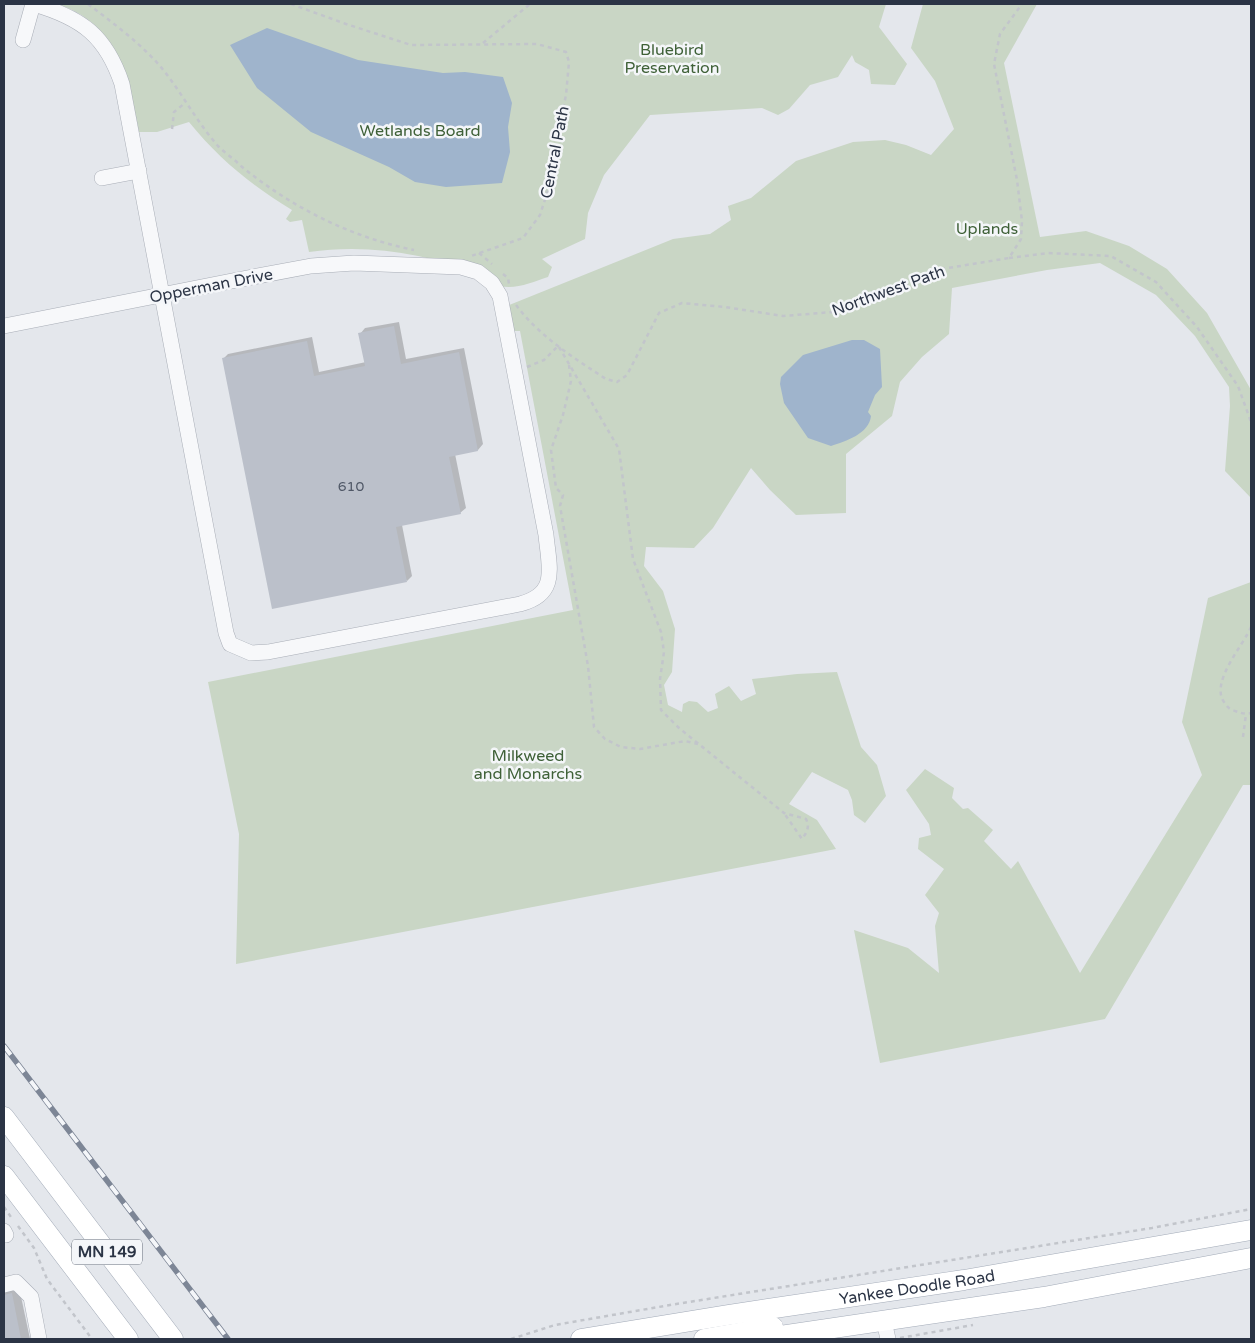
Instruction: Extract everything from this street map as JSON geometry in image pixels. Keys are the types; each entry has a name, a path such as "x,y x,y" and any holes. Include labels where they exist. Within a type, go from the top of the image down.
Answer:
{"main road":[{"name":"MN 149","path":"4,1117 173,1339"},
{"name":"MN 149","path":"4,1176 128,1339"},
{"name":"Yankee Doodle Road","path":"581,1339 728,1314 964,1280 1251,1230"},
{"path":"886,1330 884,1315 889,1309 907,1301 1110,1264 1114,1254"},
{"name":"Yankee Doodle Road","path":"759,1339 886,1330 1044,1297 1251,1258"},
{"path":"704,1339 844,1313 856,1305 855,1296"}],"street":[{"path":"23,40 34,4"},
{"name":"Opperman Drive","path":"4,326 162,294 312,266 420,258 478,272 492,284 500,296 546,536 550,570 547,585 542,595 531,602 268,652 251,653 230,644 226,633 162,294 139,171 122,84 115,64 103,45 90,30 54,10 34,4"},
{"path":"102,178 139,171"},
{"path":"4,1231 6,1235 4,1235"},
{"path":"4,1285 16,1282 31,1297 39,1339"}],"path":[{"path":"88,4 121,28 160,66 185,103 219,147 259,181 293,204 352,232 420,258"},
{"name":"Central Path","path":"291,4 411,45 537,44 566,52 568,62 566,95 556,142 550,184 540,215 523,238 467,258"},
{"path":"482,44 530,4"},
{"path":"1009,258 1020,239 1022,220 1017,180 994,64 1000,34 1022,4"},
{"path":"172,129 174,112 185,103"},
{"path":"479,253 494,265"},
{"path":"1009,258 1048,253 1110,256 1156,282 1197,327 1238,386 1251,422"},
{"name":"Northwest Path","path":"514,303 544,336 606,379 618,382 628,376 659,313 682,303 725,307 783,316 833,312 881,295 942,269 1009,258"},
{"path":"501,272 508,278 510,287"},
{"path":"522,369 544,360 558,346 619,449 633,559 661,632 664,652 660,679 661,710 700,745 784,813 802,839 807,831 808,824 806,819 784,813"},
{"path":"568,363 571,381 564,415 551,450 556,488 563,495 560,506 588,666 594,727 605,739 620,747 640,749 685,741 700,745"},
{"path":"1251,628 1229,665 1221,685 1222,699 1229,709 1246,714 1251,713"},
{"path":"1243,737 1246,714"},
{"path":"4,1208 34,1248 47,1279 92,1339"},
{"path":"511,1339 565,1323 1152,1228 1251,1208"}],"green space":[{"name":"Wetlands Board","path":"57,4 886,4 879,27 907,64 895,85 871,84 869,70 855,62 852,55 838,77 810,85 789,109 778,115 762,108 650,115 604,175 588,213 585,239 542,259 552,267 548,277 524,285 506,287 483,281 431,259 401,253 355,249 309,252 302,220 290,222 286,219 292,210 263,191 224,160 189,122 157,132 139,132 124,72 117,54 107,38 94,24 77,13"},
{"name":"Milkweed and Monarchs","path":"923,4 1037,4 1004,63 1040,237 1086,231 1129,246 1167,269 1207,313 1251,390 1251,498 1225,471 1230,406 1229,387 1195,336 1156,295 1100,263 1047,270 952,288 949,334 922,357 900,382 892,416 846,454 846,513 796,515 751,468 713,528 694,548 646,547 644,566 663,591 675,629 672,672 664,685 668,705 682,712 683,704 689,701 697,702 708,712 718,708 715,694 729,686 741,701 756,694 752,679 837,672 861,747 877,765 886,796 865,823 854,815 852,800 848,790 812,772 789,804 817,820 836,849 236,964 239,834 208,682 573,610 520,331 512,331 507,306 673,239 710,234 731,220 728,206 751,198 796,161 853,142 885,140 906,145 931,155 954,129 935,81 911,48"},
{"path":"1251,582 1251,785 1243,785 1105,1019 880,1063 854,930 908,948 939,973 935,926 939,913 925,895 944,869 918,849 919,838 931,835 929,824 906,790 925,769 954,788 952,798 963,809 968,808 993,830 984,841 1011,869 1018,861 1080,973 1202,775 1182,722 1208,598"}],"water":[{"path":"267,28 358,60 443,73 465,72 503,77 512,103 508,127 510,152 502,183 446,187 415,182 389,167 311,132 257,88 230,45"},
{"path":"852,340 864,340 880,349 882,387 875,395 868,412 871,416 866,428 856,436 831,446 808,438 784,403 780,384 781,377 803,355"}],"building":[{"path":"394,326 401,364 459,352 478,451 449,457 461,514 396,527 407,582 272,609 222,358 307,341 314,376 365,366 358,333"},
{"path":"12,1293 21,1339 4,1339 4,1295"}],"railway":[{"path":"4,1046 228,1339"}],"park label":[{"name":"Bluebird Preservation","path":"672,58"},
{"name":"Uplands","path":"987,228"}]}
